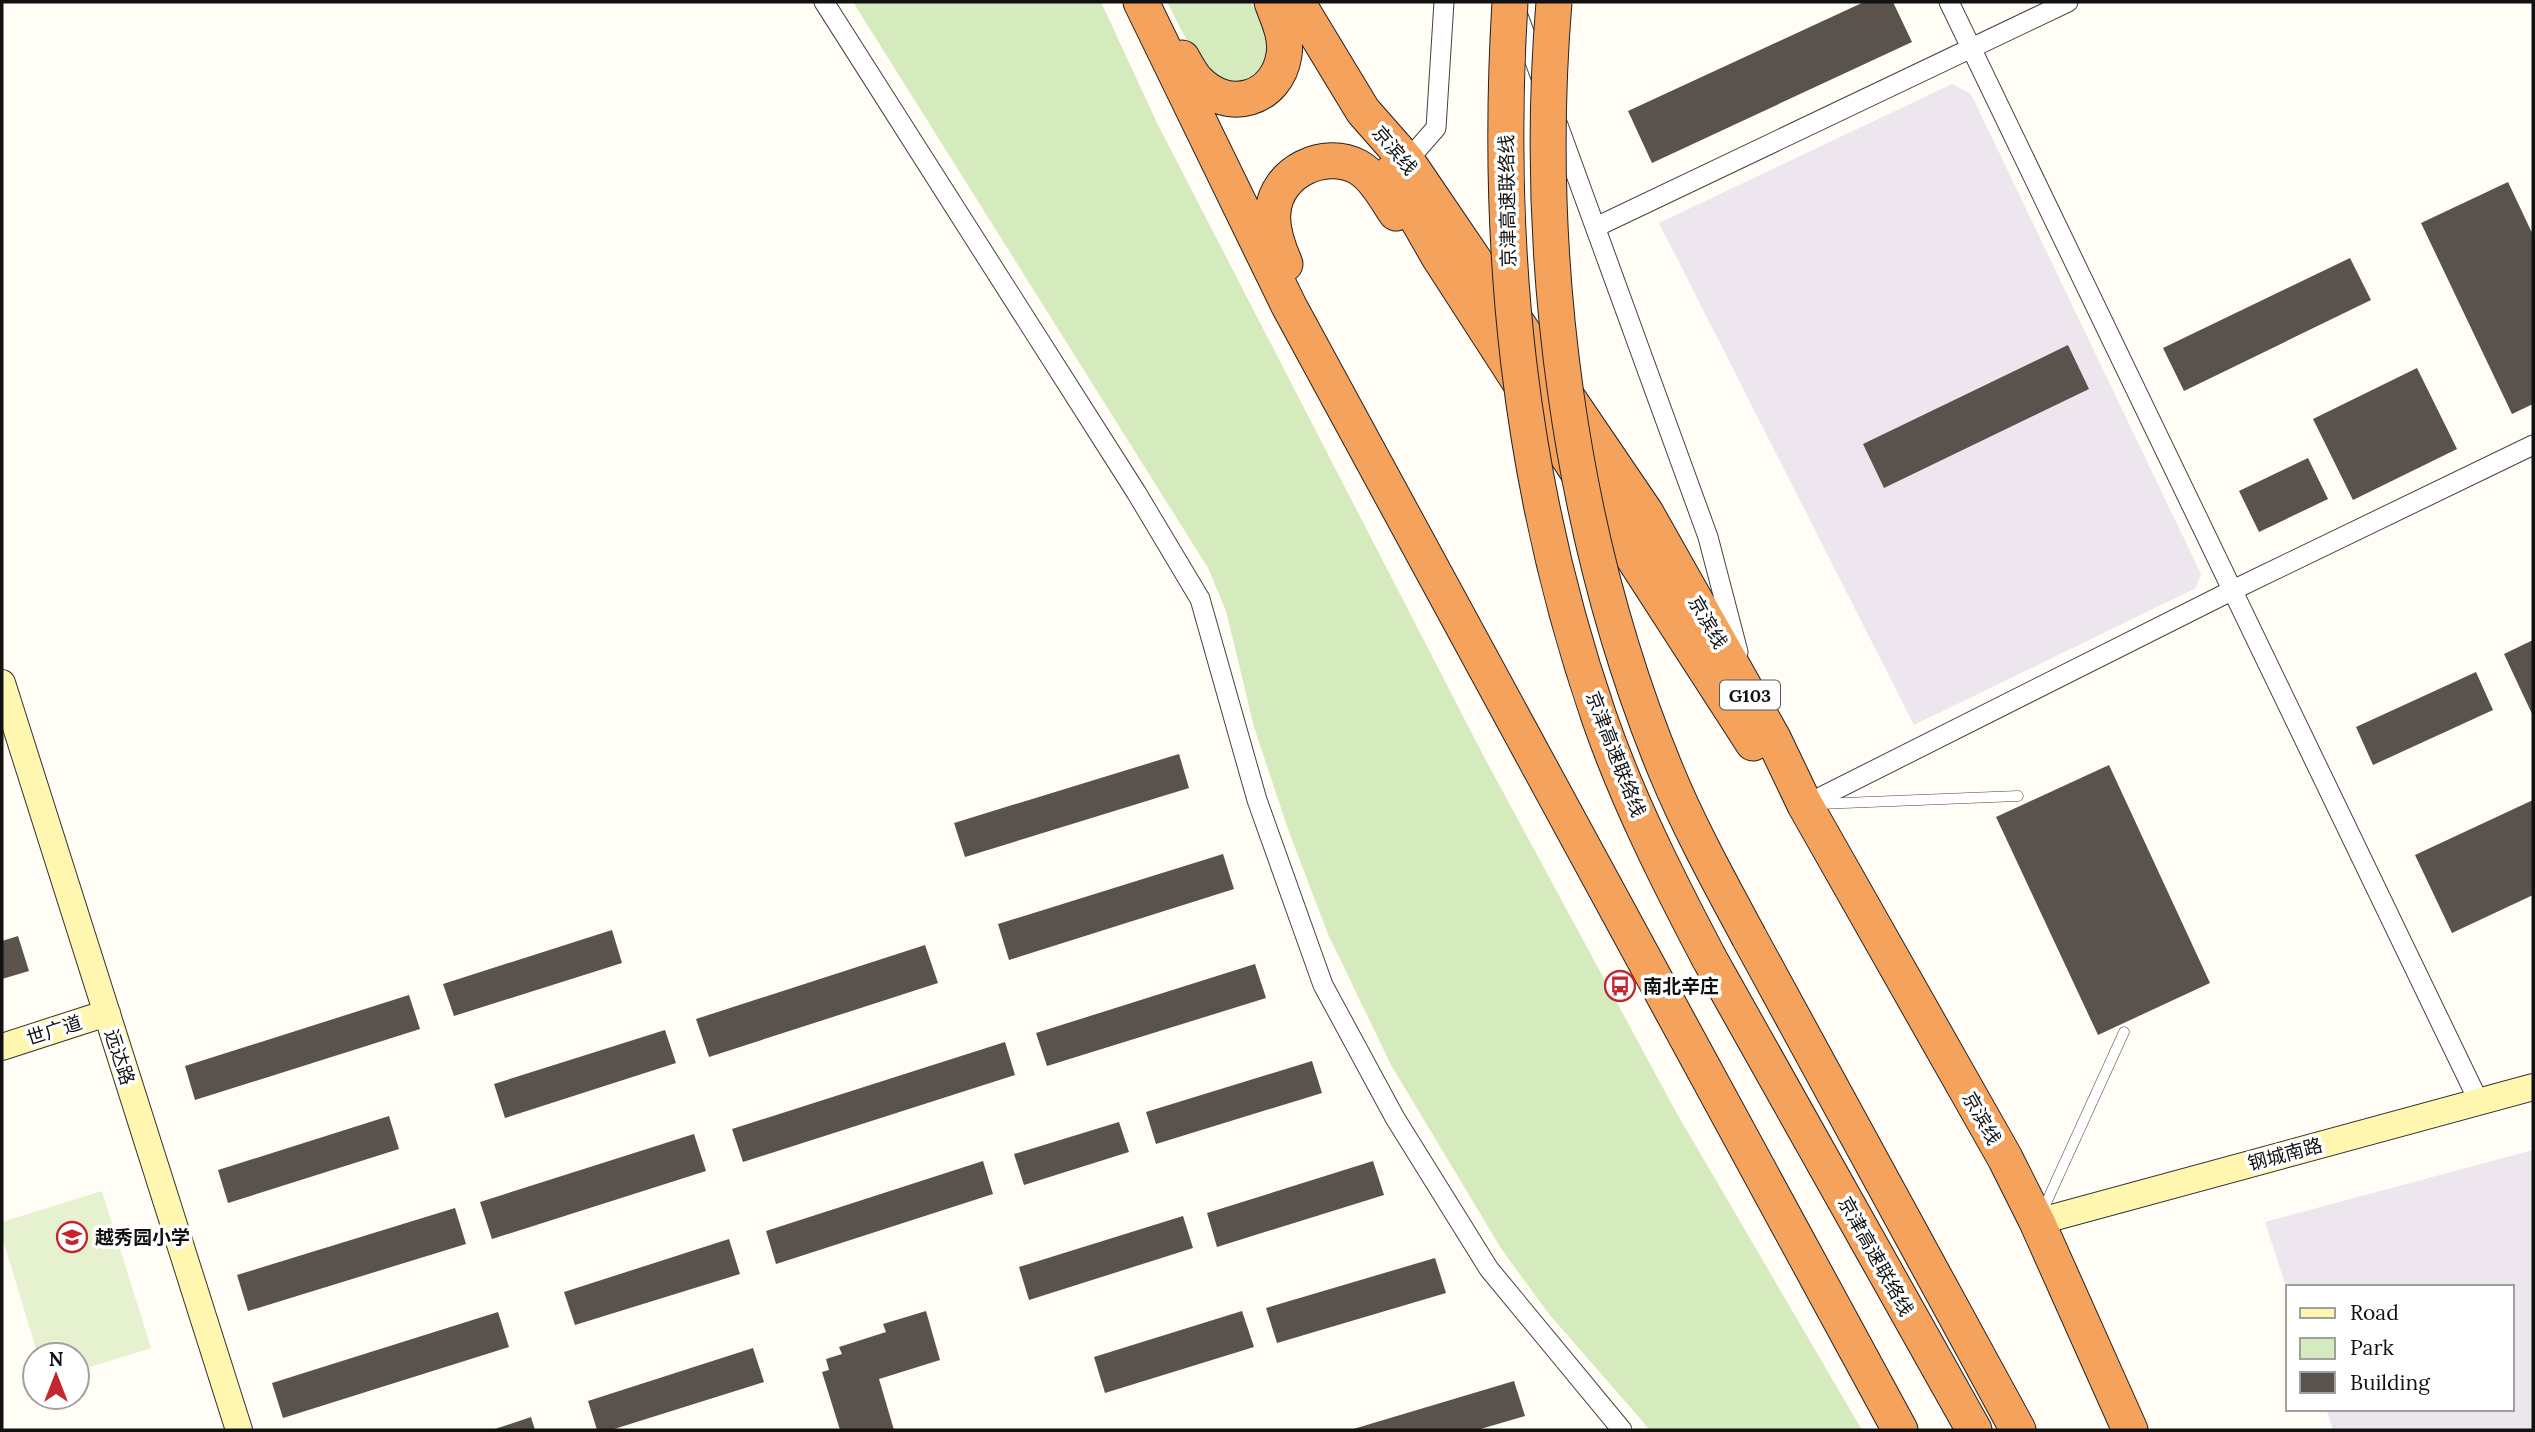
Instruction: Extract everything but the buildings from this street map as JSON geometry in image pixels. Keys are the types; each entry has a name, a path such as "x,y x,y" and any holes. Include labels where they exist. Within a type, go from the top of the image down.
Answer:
{"highway":[{"path":"1141,2 1283,294 1900,1430"},
{"path":"1154,2 1171,39 1197,81 1213,93 1234,99 1251,98 1268,89 1279,73 1284,53 1283,34 1272,2"},
{"name":"京滨线","path":"1297,2 1363,111 1407,161 1646,513 1748,691 1804,804 1991,1133 2037,1222 2130,1430"},
{"name":"京津高速联络线","path":"1511,2 1506,85 1507,259 1514,344 1535,480 1551,552 1600,718 1634,805 1709,958 1973,1430"},
{"path":"1554,2 1550,154 1555,298 1591,527 1641,705 1690,828 2018,1430"},
{"path":"1363,111 1387,166 1476,315 1760,753 1804,804"},
{"path":"1342,403 1338,378 1281,255 1274,234 1272,212 1276,196 1289,177 1305,166 1341,160 1361,168 1476,315"}],"street":[{"path":"824,2 1200,599 1257,800 1323,985 1395,1118 1489,1269 1622,1430"},
{"path":"1407,161 1436,128 1444,2"},
{"path":"1511,2 1596,226 1708,537 1748,691"},
{"path":"1949,2 2479,1102"},
{"path":"1596,226 2068,2"},
{"path":"1804,804 2233,590 2533,445"},
{"name":"远达路","path":"2,683 239,1430"},
{"name":"世广道","path":"2,1047 107,1013"},
{"name":"钢城南路","path":"2037,1222 2533,1087"}],"lane":[{"path":"1804,804 2018,796"},
{"path":"2037,1222 2124,1032"}],"shaded area":[{"path":"1952,84 1971,94 2201,574 2196,588 1914,725 1659,223"},
{"path":"2533,1150 2533,1430 2333,1430 2327,1411 2514,1411 2514,1285 2286,1287 2265,1222"}],"green space":[{"path":"853,2 1101,2 1157,123 1482,753 1676,1112 1862,1430 1650,1430 1549,1314 1502,1250 1391,1065 1328,934 1289,832 1254,727 1226,611 1208,568"},
{"path":"1167,2 1250,2 1271,41 1267,60 1247,79 1229,85 1197,60"},
{"path":"102,1191 151,1348 91,1367 91,1341 34,1341 2,1237 2,1222"}],"place":[{"name":"南北辛庄","path":"1620,986"},
{"name":"越秀园小学","path":"72,1237"}]}
